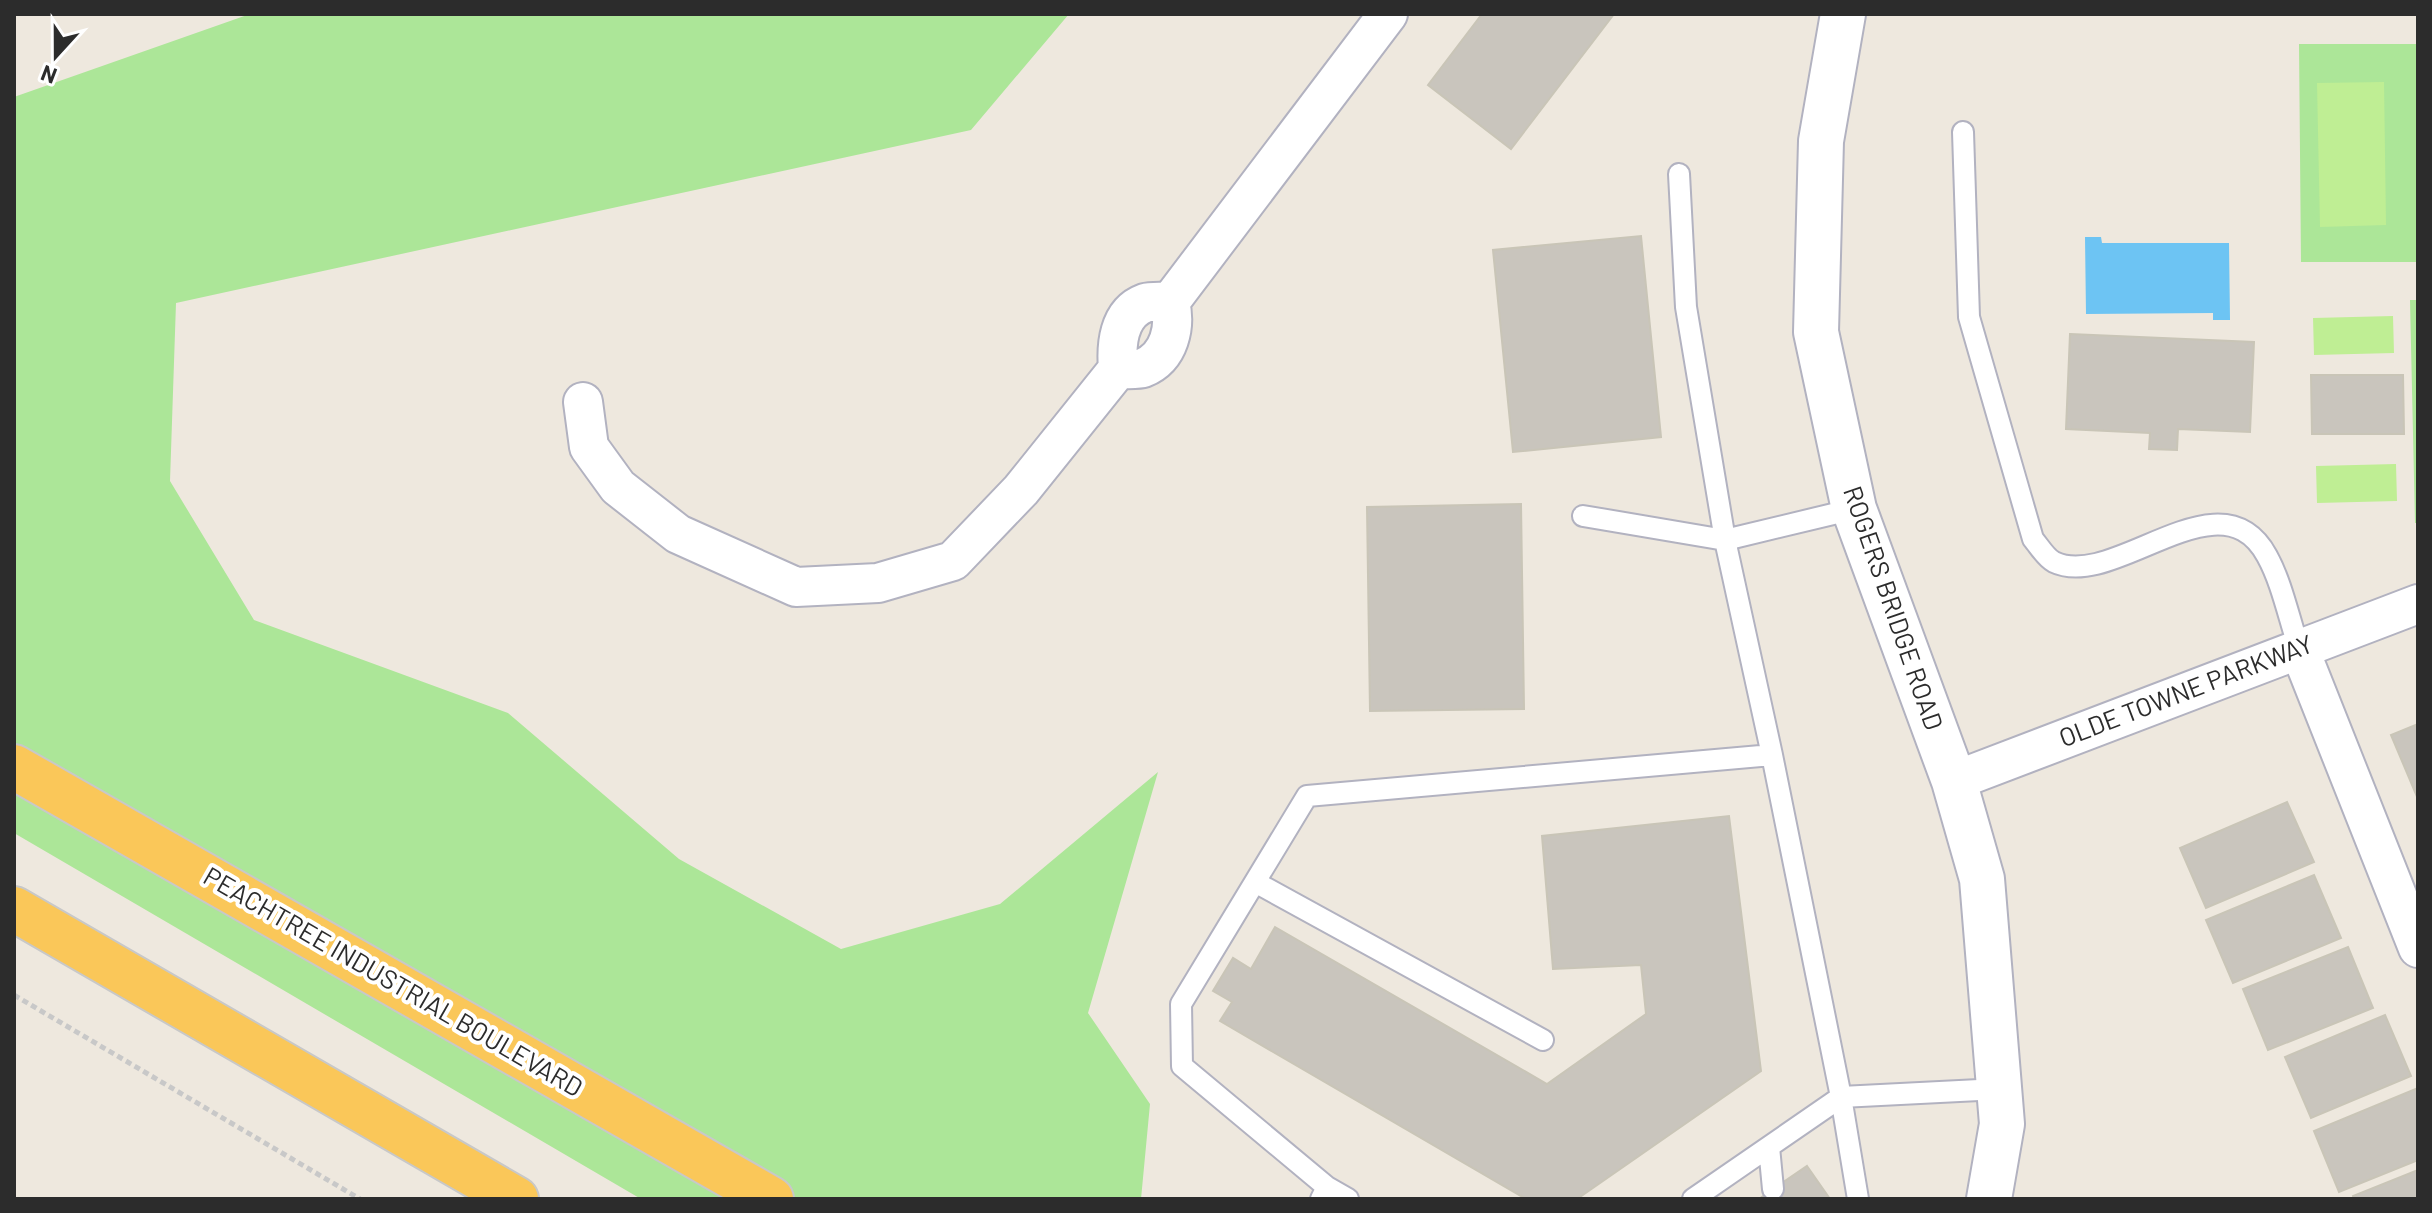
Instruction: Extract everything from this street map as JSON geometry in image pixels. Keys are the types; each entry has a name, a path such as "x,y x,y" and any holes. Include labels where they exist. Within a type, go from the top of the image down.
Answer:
{"highway":[{"name":"PEACHTREE INDUSTRIAL BOULEVARD","path":"18,778 771,1199"},
{"path":"14,909 516,1199"}],"street":[{"path":"583,402 589,447 618,487 678,534 796,587 878,583 953,561 1021,490 1118,369 1116,342 1128,316 1144,304 1170,302 1388,14"},
{"name":"ROGERS BRIDGE ROAD","path":"1843,14 1821,141 1816,332 1854,509 1954,781 1982,879 2002,1124 1989,1199"},
{"name":"OLDE TOWNE PARKWAY","path":"1954,781 2418,604"},
{"path":"2299,648 2418,948"}],"lane":[{"path":"1963,132 1969,317 2033,539 2052,561 2076,567 2205,524 2242,530 2266,554 2299,648"},
{"path":"1679,174 1686,307 1725,540 1772,755 1841,1097 1858,1199"},
{"path":"1583,516 1725,540 1854,509"},
{"path":"1348,1199 1324,1193 1182,1066 1181,1004 1307,796 1772,755"},
{"path":"1255,882 1543,1040"},
{"path":"1693,1199 1722,1189 1769,1147 1841,1097 1999,1089"},
{"path":"1769,1147 1773,1189"}],"path":[{"path":"14,995 360,1199"}],"green space":[{"path":"250,14 1069,14 971,130 176,303 170,481 254,620 508,713 679,859 841,949 1000,904 1158,772 1088,1013 1150,1104 1141,1199 641,1199 14,833 14,97"},
{"path":"2299,44 2418,44 2418,262 2301,262"},
{"path":"2384,82 2386,225 2320,227 2317,83"},
{"path":"2410,300 2418,300 2418,523 2415,523"},
{"path":"2393,316 2394,353 2314,355 2313,318"},
{"path":"2396,464 2397,501 2317,503 2316,466"}],"water":[{"path":"2085,237 2101,237 2102,243 2229,243 2230,320 2213,320 2213,313 2086,314"}],"building":[{"path":"1482,14 1614,14 1511,149 1428,85"},
{"path":"1641,236 1661,437 1513,452 1493,250"},
{"path":"2070,334 2254,342 2250,432 2178,429 2177,450 2149,449 2150,433 2066,429"},
{"path":"2311,375 2403,375 2404,434 2312,434"},
{"path":"1521,504 1524,709 1370,711 1367,507"},
{"path":"2418,724 2418,799 2391,735"},
{"path":"2287,802 2314,862 2206,908 2180,848"},
{"path":"1729,816 1761,1071 1577,1199 1526,1199 1220,1021 1232,1002 1213,991 1233,958 1251,969 1275,927 1547,1084 1646,1014 1641,965 1553,969 1542,836"},
{"path":"2314,875 2341,938 2233,983 2206,920"},
{"path":"2348,947 2373,1008 2268,1050 2243,989"},
{"path":"2385,1015 2411,1076 2311,1118 2285,1057"},
{"path":"2418,1088 2418,1160 2339,1192 2314,1131"},
{"path":"1807,1166 1830,1199 1759,1199 1773,1189"},
{"path":"2418,1170 2418,1199 2354,1199 2353,1196"}]}
